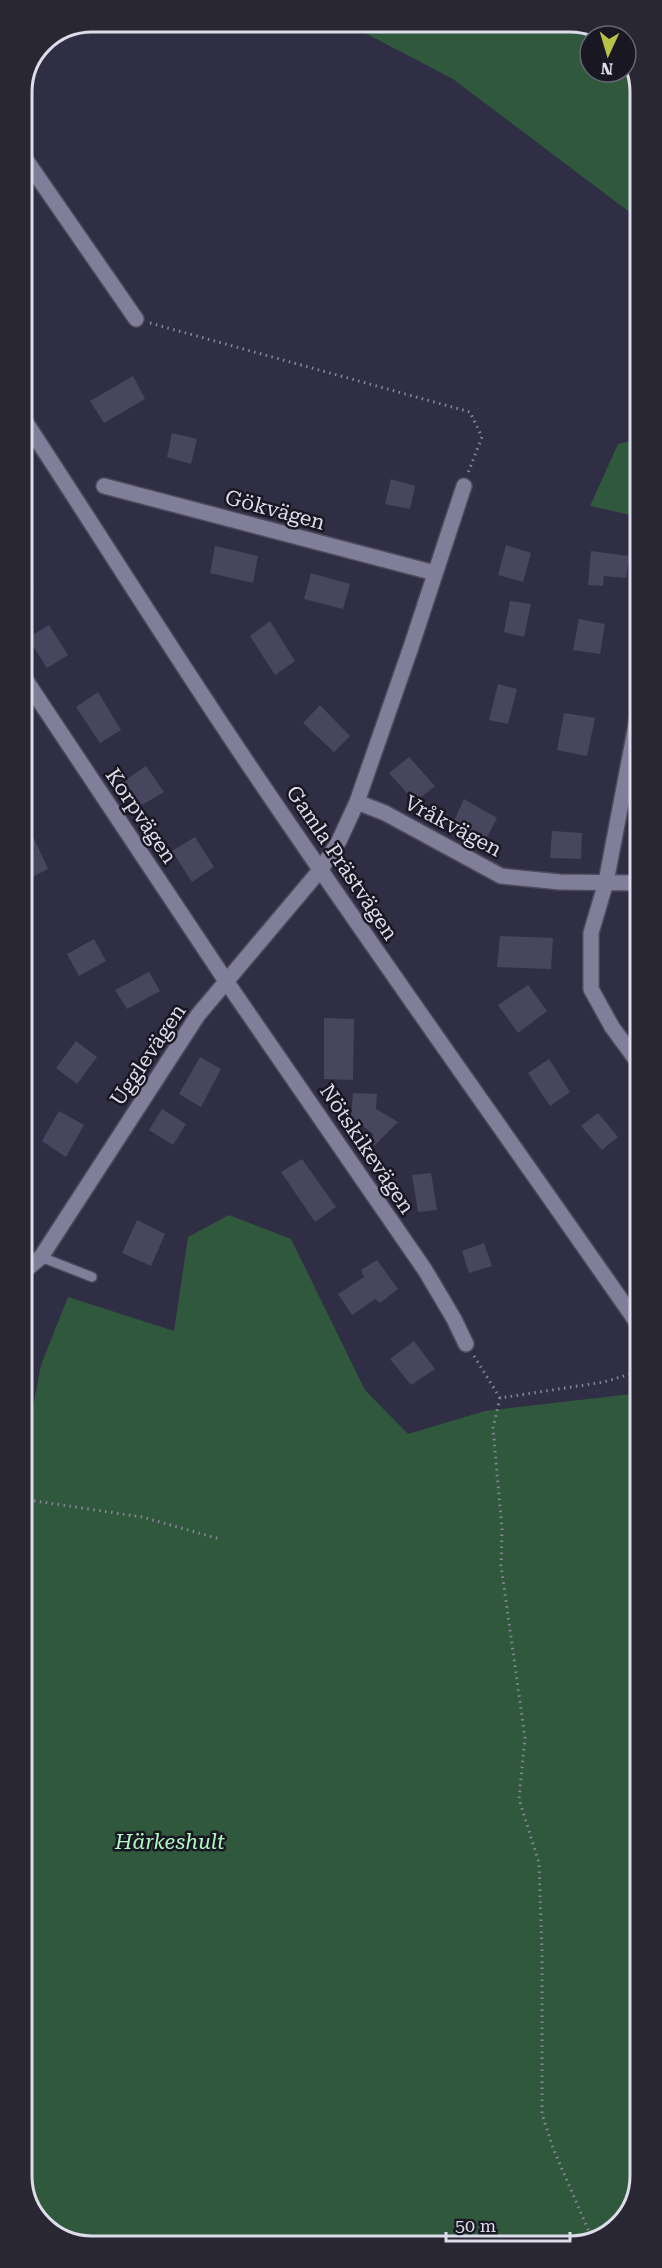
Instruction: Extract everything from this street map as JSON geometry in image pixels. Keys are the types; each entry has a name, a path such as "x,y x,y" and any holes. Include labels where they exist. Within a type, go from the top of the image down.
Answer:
{"street":[{"path":"32,169 136,319"},
{"name":"Gamla Prästvägen","path":"32,432 256,776 444,1050 523,1158 630,1313"},
{"name":"Gökvägen","path":"104,486 435,573"},
{"path":"321,869 339,841 357,802 464,486"},
{"name":"Korpvägen","path":"32,690 226,981"},
{"path":"630,756 606,882 591,933 591,989 612,1027 630,1051"},
{"name":"Vråkvägen","path":"357,802 385,813 501,876 560,882 630,883"},
{"name":"Ugglevägen","path":"32,1265 41,1257 198,1015 321,869"},
{"name":"Nötskikevägen","path":"226,981 425,1270 454,1318 466,1344"}],"lane":[{"path":"41,1257 92,1276"}],"path":[{"path":"136,319 470,412 482,436 464,486"},
{"path":"466,1344 500,1398 492,1428 502,1529 501,1565 525,1737 519,1799 539,1863 542,1952 542,2114 553,2148 590,2233"},
{"path":"500,1398 604,1382 630,1374"},
{"path":"32,1500 142,1517 220,1539"}],"green space":[{"path":"363,32 578,33 578,84 629,84 630,212 453,79"},
{"path":"630,441 630,515 590,506 618,444"},
{"name":"Härkeshult","path":"229,1215 291,1239 365,1390 408,1434 485,1411 630,1394 630,2184 627,2196 616,2216 594,2232 571,2236 87,2236 68,2232 52,2222 40,2207 35,2196 32,2177 32,1412 41,1365 68,1297 174,1331 188,1237"}],"building":[{"path":"133,376 145,399 104,423 90,401"},
{"path":"172,433 197,439 191,464 167,457"},
{"path":"391,479 415,486 410,509 385,504"},
{"path":"506,545 531,553 523,582 498,575"},
{"path":"215,546 258,556 253,583 210,573"},
{"path":"591,551 629,556 626,578 604,576 603,586 588,585"},
{"path":"311,573 350,584 343,609 304,599"},
{"path":"510,601 531,604 524,637 504,632"},
{"path":"579,619 605,624 600,654 573,650"},
{"path":"270,621 295,661 275,675 250,636"},
{"path":"49,625 68,655 47,668 32,644 32,636"},
{"path":"498,684 517,689 508,724 489,720"},
{"path":"98,692 121,730 100,743 76,707"},
{"path":"320,705 350,736 334,752 303,723"},
{"path":"564,713 595,718 587,756 557,750"},
{"path":"409,757 435,786 415,802 389,773"},
{"path":"146,766 164,792 142,805 124,781"},
{"path":"464,799 497,818 486,839 454,821"},
{"path":"552,831 582,833 581,859 550,858"},
{"path":"195,837 214,867 192,882 172,851"},
{"path":"34,838 48,869 32,877 32,839"},
{"path":"500,936 553,938 551,969 497,967"},
{"path":"94,939 106,961 79,976 67,954"},
{"path":"149,972 160,991 127,1009 115,990"},
{"path":"528,985 547,1011 518,1033 498,1005"},
{"path":"324,1018 354,1019 353,1080 324,1079"},
{"path":"76,1041 97,1057 77,1084 56,1068"},
{"path":"200,1057 221,1069 201,1107 179,1094"},
{"path":"549,1059 570,1092 550,1106 528,1073"},
{"path":"353,1093 377,1094 376,1109 398,1122 374,1146 373,1134 351,1117"},
{"path":"162,1109 186,1124 173,1145 149,1130"},
{"path":"59,1111 84,1125 66,1157 42,1141"},
{"path":"598,1113 618,1137 602,1150 581,1126"},
{"path":"302,1159 336,1207 315,1222 281,1172"},
{"path":"431,1173 437,1210 418,1212 412,1175"},
{"path":"137,1220 165,1234 151,1266 122,1253"},
{"path":"484,1243 492,1266 469,1273 462,1251"},
{"path":"377,1260 398,1289 380,1303 375,1299 352,1315 338,1294 364,1277 361,1270"},
{"path":"414,1341 435,1369 411,1385 390,1359"}]}
